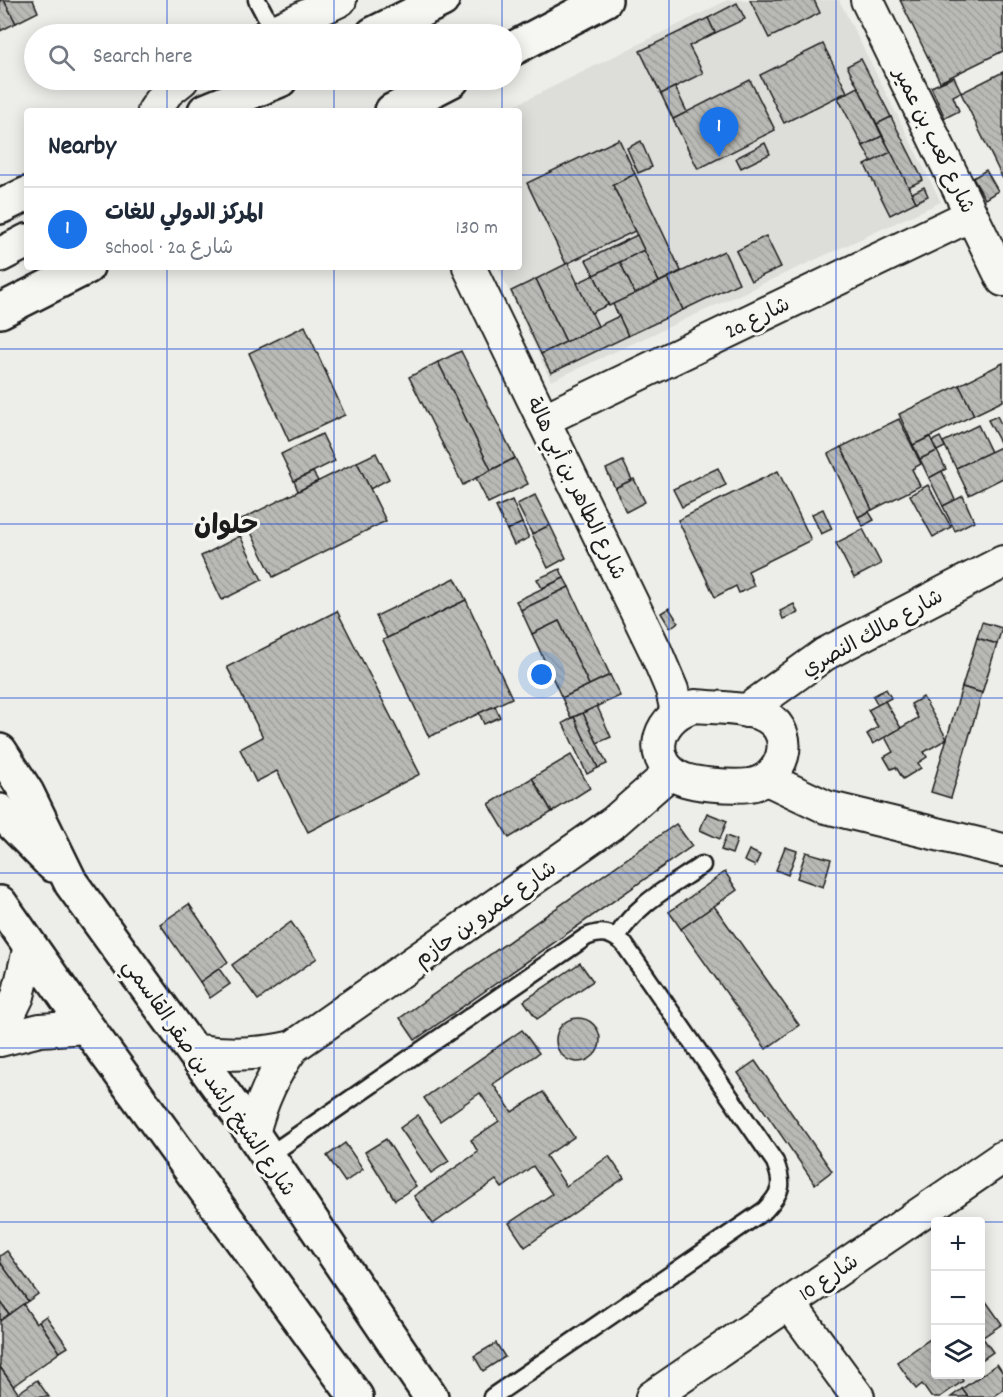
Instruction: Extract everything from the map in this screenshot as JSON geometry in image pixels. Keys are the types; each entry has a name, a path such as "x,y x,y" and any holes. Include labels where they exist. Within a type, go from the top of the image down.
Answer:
{"main road":[{"path":"393,24 442,0"},
{"path":"522,44 605,0"},
{"path":"212,108 256,90"},
{"path":"259,108 278,90"},
{"path":"400,108 444,92"},
{"path":"0,187 24,192"},
{"path":"0,207 24,195"},
{"path":"0,255 24,243"},
{"path":"0,311 81,270"},
{"name":"شارع الشيخ راشد بن صقر القاسمي","path":"0,751 27,794 71,883 260,1145 431,1397"},
{"path":"0,811 71,883"},
{"path":"0,903 87,1027 356,1397"}],"street":[{"path":"290,24 340,0"},
{"name":"شارع كعب بن عمير","path":"867,0 1003,280"},
{"path":"156,108 170,90"},
{"name":"2a شارع","path":"543,420 971,214"},
{"name":"شارع الطاهر بن أبي هالة","path":"470,270 660,660 672,690 677,712"},
{"name":"شارع مالك النصري","path":"746,711 825,654 1003,562"},
{"path":"695,706 746,711 769,718 777,726 782,737 782,761 767,779 745,786 701,782 680,778 671,772 661,755 660,735 669,718 677,712 695,706"},
{"name":"شارع عمرو بن حازم","path":"260,1145 258,1110 279,1066 293,1047 607,827 671,772"},
{"path":"767,779 826,807 1003,850"},
{"path":"0,1033 18,996 30,946"},
{"path":"0,1040 40,1030 87,1027"},
{"name":"شارع عمرو بن حازم","path":"192,1050 243,1055 293,1047"},
{"name":"شارع 10","path":"652,1397 1003,1157"},
{"path":"789,1303 858,1397"}],"lane":[{"path":"257,0 267,24"},
{"path":"616,937 633,912 702,865"},
{"path":"260,1145 586,937 596,933 607,933 624,944 775,1162 781,1179 778,1197 765,1210 492,1397"}],"shaded area":[{"path":"728,0 839,0 941,202 551,381 499,270 522,270 522,108 510,108"}],"building":[{"path":"0,0 4,0 16,23 0,31"},
{"path":"4,0 33,0 38,12 16,23"},
{"path":"750,0 814,0 820,13 769,38"},
{"path":"900,0 1003,0 1003,51 940,82"},
{"path":"737,3 745,19 715,33 708,18"},
{"path":"708,18 715,33 689,46 703,73 661,94 640,51"},
{"path":"823,44 847,92 784,123 760,75"},
{"path":"861,59 891,117 877,124 847,66"},
{"path":"1003,72 1003,179 961,93"},
{"path":"954,77 961,92 953,96 959,111 945,118 931,87"},
{"path":"750,80 775,130 698,169 673,119"},
{"path":"675,87 687,112 673,119 661,94"},
{"path":"858,87 882,136 863,146 838,98"},
{"path":"891,117 923,180 908,187 877,124"},
{"path":"882,136 891,152 872,162 863,146"},
{"path":"619,139 635,174 613,185 635,231 566,264 527,183"},
{"path":"641,141 652,167 638,173 627,148"},
{"path":"765,143 770,154 741,168 736,158"},
{"path":"891,152 916,202 890,215 865,165"},
{"path":"986,170 998,191 985,199 973,178"},
{"path":"635,174 681,271 659,282 613,185"},
{"path":"924,187 928,196 916,202 912,193"},
{"path":"637,235 644,250 594,275 586,260"},
{"path":"766,236 781,267 751,281 736,251"},
{"path":"644,250 659,282 635,294 620,262"},
{"path":"724,251 739,283 683,310 668,278"},
{"path":"620,262 635,294 609,306 594,275"},
{"path":"568,263 598,326 566,342 536,279"},
{"path":"594,275 608,305 591,313 577,283"},
{"path":"668,278 683,310 628,336 613,304"},
{"path":"536,279 566,342 541,354 511,291"},
{"path":"619,316 628,336 551,373 541,354"},
{"path":"305,326 345,415 289,441 249,353"},
{"path":"461,351 515,458 491,470 438,362"},
{"path":"438,362 491,470 463,485 409,377"},
{"path":"1003,363 1003,401 974,415 959,385"},
{"path":"959,385 974,415 913,445 899,414"},
{"path":"997,416 1003,428 1001,444 988,420"},
{"path":"899,419 921,464 912,469 920,486 872,510 841,447"},
{"path":"978,425 991,452 956,468 943,442"},
{"path":"322,434 335,461 294,481 281,454"},
{"path":"930,437 937,451 920,459 913,445"},
{"path":"940,437 945,447 937,451 932,441"},
{"path":"1003,446 1003,478 969,495 956,468"},
{"path":"841,447 872,510 858,517 828,454"},
{"path":"937,451 946,469 929,478 920,459"},
{"path":"376,453 389,479 370,489 357,462"},
{"path":"515,458 528,484 488,503 476,478"},
{"path":"623,461 632,480 615,488 606,469"},
{"path":"357,462 386,521 273,577 244,518"},
{"path":"718,468 726,485 682,507 673,489"},
{"path":"778,471 811,540 748,571 754,586 739,593 736,586 715,597 678,520"},
{"path":"942,471 955,500 943,506 929,478"},
{"path":"313,472 318,481 298,491 294,481"},
{"path":"634,479 645,502 626,512 615,488"},
{"path":"928,485 951,527 933,537 910,495"},
{"path":"535,495 550,525 532,534 517,504"},
{"path":"963,496 974,521 955,531 943,506"},
{"path":"512,500 522,523 507,530 496,507"},
{"path":"823,509 832,529 821,534 812,514"},
{"path":"869,512 874,520 863,526 858,517"},
{"path":"244,518 250,531 240,536 234,523"},
{"path":"522,523 529,538 514,545 507,530"},
{"path":"550,525 566,558 548,568 532,534"},
{"path":"863,529 881,564 854,578 836,543"},
{"path":"240,536 262,580 222,600 201,556"},
{"path":"560,569 564,578 542,588 537,579"},
{"path":"455,578 466,600 387,638 376,616"},
{"path":"564,578 569,587 521,610 516,601"},
{"path":"569,587 610,675 589,685 559,621 532,634 521,610"},
{"path":"466,600 512,698 429,737 383,640"},
{"path":"794,604 798,613 783,619 780,611"},
{"path":"669,608 678,622 670,628 661,613"},
{"path":"337,611 420,774 308,832 277,771 256,782 240,749 263,737 227,667"},
{"path":"559,621 589,685 562,698 532,634"},
{"path":"982,622 1002,628 997,644 977,638"},
{"path":"977,638 997,644 982,693 962,687"},
{"path":"610,675 620,696 571,718 562,698"},
{"path":"962,687 982,693 951,798 931,792"},
{"path":"886,689 891,698 878,705 873,696"},
{"path":"923,697 947,739 924,752 927,757 918,763 921,768 903,779 896,767 891,769 884,757 893,752 885,737 918,718 911,704"},
{"path":"885,701 901,728 873,744 867,734 878,727 868,710"},
{"path":"495,706 500,717 484,724 479,713"},
{"path":"597,706 611,737 597,743 583,713"},
{"path":"583,713 607,764 598,768 574,717"},
{"path":"574,717 598,768 587,774 563,723"},
{"path":"571,755 590,788 552,812 532,778"},
{"path":"532,778 552,812 509,838 489,804"},
{"path":"707,813 727,821 720,839 700,830"},
{"path":"676,824 692,846 415,1040 400,1018"},
{"path":"726,836 737,840 732,854 721,850"},
{"path":"785,847 797,851 788,875 776,870"},
{"path":"749,850 760,855 755,866 744,861"},
{"path":"806,852 831,859 823,887 797,878"},
{"path":"725,872 737,890 681,929 669,912"},
{"path":"189,904 228,962 200,982 160,924"},
{"path":"714,906 799,1025 766,1049 681,929"},
{"path":"291,922 317,958 258,1000 232,965"},
{"path":"580,963 593,981 537,1019 524,1001"},
{"path":"219,969 230,984 210,998 200,982"},
{"path":"578,1018 587,1019 594,1024 599,1031 599,1049 594,1056 587,1061 578,1062 569,1061 562,1056 557,1049 556,1040 557,1031 562,1024 569,1019"},
{"path":"522,1030 539,1053 493,1084 512,1112 543,1092 574,1137 546,1156 566,1186 609,1156 624,1178 525,1247 509,1223 552,1194 533,1166 502,1188 496,1180 433,1224 414,1196 478,1152 471,1140 499,1121 480,1093 440,1121 424,1098"},
{"path":"755,1061 832,1171 815,1184 738,1073"},
{"path":"418,1115 449,1161 431,1173 400,1128"},
{"path":"386,1139 416,1186 395,1200 365,1152"},
{"path":"345,1143 363,1169 345,1182 327,1156"},
{"path":"7,1251 38,1294 28,1301 0,1262 0,1256"},
{"path":"0,1262 28,1301 9,1314 0,1301"},
{"path":"985,1300 1002,1324 985,1336"},
{"path":"0,1301 9,1314 0,1321"},
{"path":"23,1304 36,1323 39,1321 60,1352 13,1386 0,1367 0,1321"},
{"path":"46,1316 68,1347 60,1352 39,1321"},
{"path":"931,1338 931,1379 962,1379 963,1381 940,1397 931,1397 922,1384 916,1389 897,1362"},
{"path":"985,1341 993,1352 985,1358"},
{"path":"496,1343 505,1357 483,1371 474,1356"},
{"path":"997,1364 1003,1373 1003,1390 993,1397 968,1397 962,1389 976,1379 985,1379 985,1373"},
{"path":"0,1367 18,1393 37,1380 49,1397 0,1397"},
{"path":"962,1389 968,1397 951,1397"}],"place":[{"name":"المركز الدولي للغات","path":"719,157"}],"district":[{"name":"حلوان","path":"226,524"}]}
